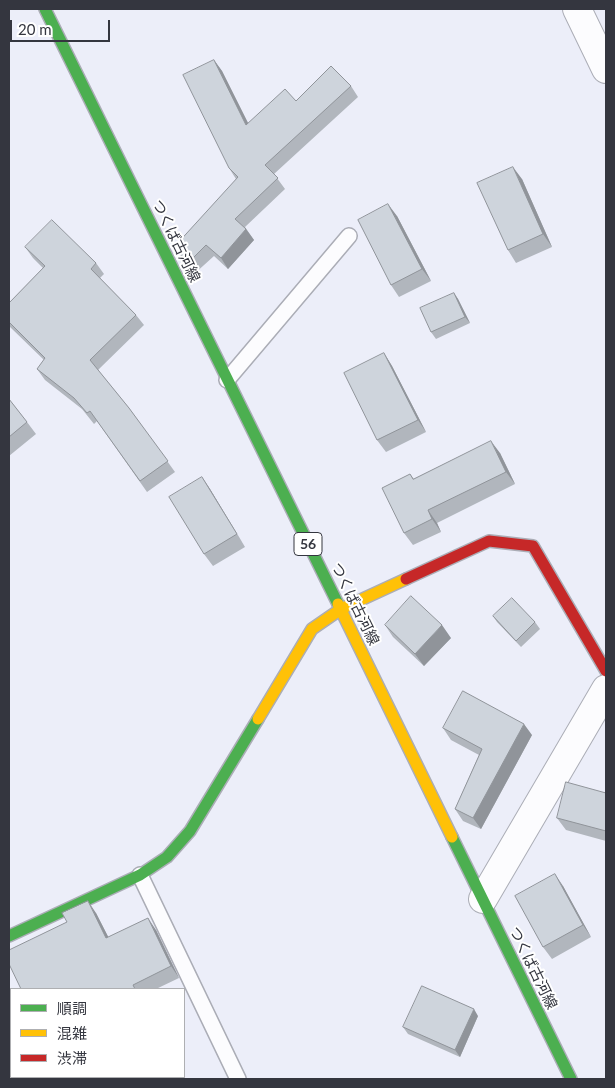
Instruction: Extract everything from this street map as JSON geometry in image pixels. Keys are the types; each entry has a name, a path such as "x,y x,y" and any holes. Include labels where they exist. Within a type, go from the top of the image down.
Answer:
{"main road":[{"name":"つくば古河線","path":"45,9 571,1079"},
{"path":"9,936 140,875 167,857 190,831 312,629 341,609 489,541 533,546 606,671"}],"street":[{"path":"577,9 606,69"},
{"path":"483,899 606,689"}],"lane":[{"path":"227,380 349,236"},
{"path":"140,875 238,1079"}],"building":[{"path":"214,60 246,125 285,89 296,101 331,66 351,86 265,165 278,178 235,219 246,229 221,258 206,245 186,265 176,245 238,177 229,168 183,75"},
{"path":"513,167 543,234 508,250 477,183"},
{"path":"388,204 422,269 391,285 358,220"},
{"path":"52,220 96,263 91,269 136,315 90,360 129,408 168,461 140,481 90,411 87,413 74,398 37,369 45,358 9,322 9,303 45,266 25,247"},
{"path":"454,293 465,317 431,332 420,308"},
{"path":"384,353 418,420 377,440 344,373"},
{"path":"9,399 27,422 9,437"},
{"path":"491,441 506,472 428,510 432,519 404,533 382,488 410,474 413,479"},
{"path":"202,477 237,534 204,554 169,497"},
{"path":"411,596 442,625 415,654 385,625"},
{"path":"512,598 535,622 516,641 493,616"},
{"path":"463,691 524,724 473,818 455,809 482,749 443,728"},
{"path":"566,782 606,793 606,831 557,818"},
{"path":"555,874 583,925 543,947 515,896"},
{"path":"88,901 106,938 148,918 171,966 133,985 134,988 21,988 9,964 9,950 67,922 62,913"},
{"path":"422,986 474,1009 455,1050 403,1027"},
{"path":"126,1078 171,1079 127,1079"}],"traffic: fast":[{"path":"45,9 338,604"},
{"path":"9,936 140,875 167,857 190,831 258,719"},
{"path":"452,837 571,1079"}],"traffic: slow":[{"path":"258,719 312,629 341,609 406,579"},
{"path":"338,604 452,837"}],"traffic: jam":[{"path":"406,579 489,541 533,546 606,671"}]}
